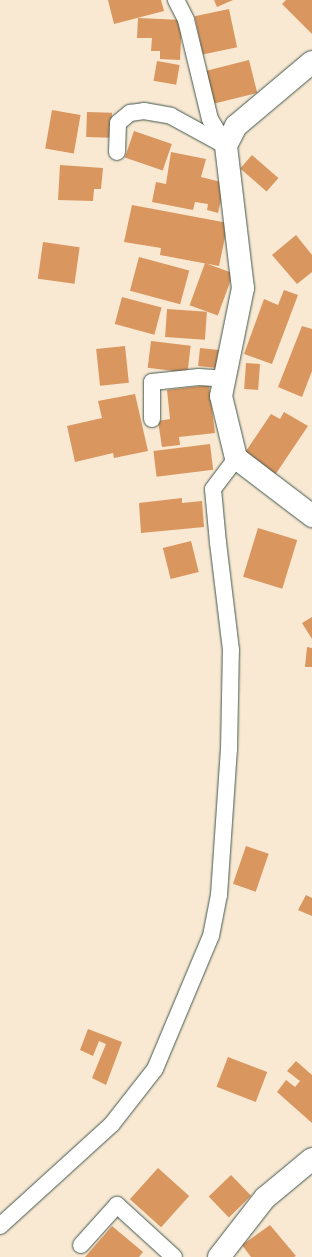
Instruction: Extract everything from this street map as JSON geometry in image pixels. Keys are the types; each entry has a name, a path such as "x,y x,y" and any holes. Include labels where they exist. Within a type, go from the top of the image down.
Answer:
{"street":[{"path":"176,0 186,20 210,119 226,146 243,288 221,396 236,458 312,516"},
{"path":"226,146 236,126 312,62"},
{"path":"117,152 118,123 130,113 144,111 171,116 226,146"},
{"path":"152,419 152,382 199,377 225,379"},
{"path":"0,1226 112,1124 155,1069 211,936 219,895 229,758 230,650 213,489 236,458"},
{"path":"219,1257 265,1198 312,1159"},
{"path":"81,1245 117,1205 174,1257"}],"building":[{"path":"108,0 161,0 164,11 114,24"},
{"path":"214,0 233,0 217,7"},
{"path":"286,0 312,0 312,34 282,4"},
{"path":"229,9 237,47 203,54 195,16"},
{"path":"138,18 182,20 180,60 160,59 160,51 151,51 152,38 137,38"},
{"path":"249,60 257,93 213,104 204,71"},
{"path":"157,61 180,65 176,85 154,81"},
{"path":"52,110 81,115 74,153 45,148"},
{"path":"87,112 112,113 111,138 86,137"},
{"path":"134,131 172,144 163,170 125,157"},
{"path":"171,152 206,159 201,177 225,183 218,213 207,210 208,204 195,202 193,210 152,202 156,182 166,184"},
{"path":"252,155 278,178 267,192 240,169"},
{"path":"60,165 103,168 101,189 94,189 93,201 58,200"},
{"path":"132,205 228,223 219,266 160,255 161,248 124,242"},
{"path":"296,235 312,255 312,272 297,284 272,255"},
{"path":"43,242 80,247 74,284 38,279"},
{"path":"139,257 189,270 180,304 130,291"},
{"path":"205,263 233,273 218,316 190,305"},
{"path":"284,290 298,295 272,364 244,354 264,299 278,305"},
{"path":"122,297 162,308 154,335 115,324"},
{"path":"167,309 207,312 205,340 165,337"},
{"path":"302,326 312,329 312,371 302,397 278,387"},
{"path":"151,341 191,346 187,373 148,368"},
{"path":"125,346 129,383 100,386 96,349"},
{"path":"200,348 219,350 217,368 198,366"},
{"path":"246,363 260,364 258,390 244,389"},
{"path":"209,385 215,433 179,437 180,445 162,447 158,421 170,419 167,390"},
{"path":"135,394 148,451 114,458 113,453 75,462 67,426 102,418 98,401"},
{"path":"284,412 308,426 275,475 244,454 271,414 280,419"},
{"path":"210,444 213,470 157,477 153,451"},
{"path":"182,498 182,503 202,501 204,527 141,533 139,503"},
{"path":"258,528 297,540 282,589 243,577"},
{"path":"191,541 199,572 171,579 163,548"},
{"path":"312,617 312,639 302,623"},
{"path":"307,647 312,648 312,667 305,667"},
{"path":"246,846 269,854 256,892 233,884"},
{"path":"306,895 312,898 312,916 298,910"},
{"path":"88,1029 122,1042 106,1085 92,1078 106,1044 99,1041 93,1056 80,1050"},
{"path":"228,1057 267,1072 256,1102 217,1087"},
{"path":"296,1061 312,1075 312,1123 277,1092 286,1080 295,1087 300,1081 287,1071"},
{"path":"158,1168 189,1196 161,1227 130,1199"},
{"path":"231,1175 251,1196 229,1217 209,1197"},
{"path":"270,1225 296,1256 251,1257 242,1245"},
{"path":"112,1226 143,1252 139,1257 85,1257"}]}
